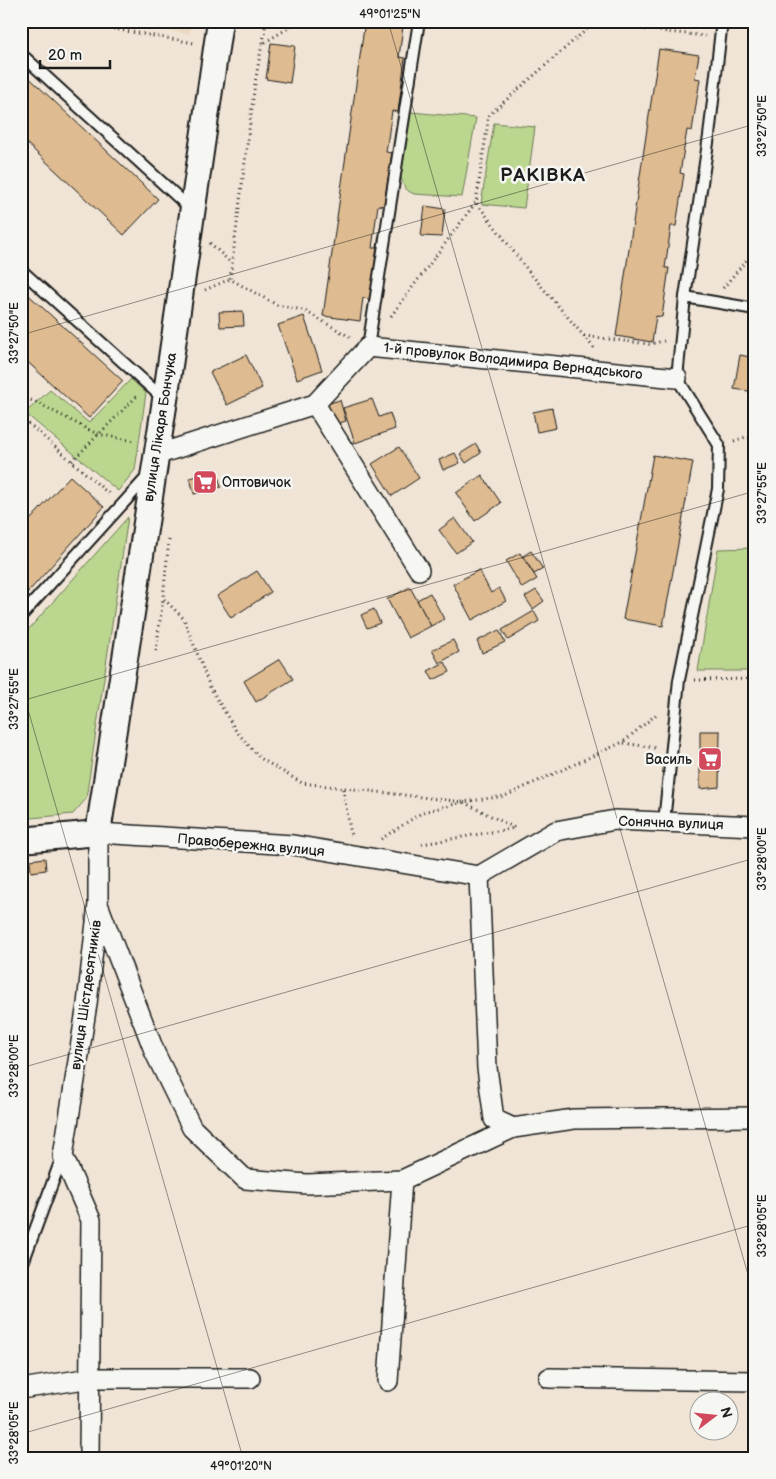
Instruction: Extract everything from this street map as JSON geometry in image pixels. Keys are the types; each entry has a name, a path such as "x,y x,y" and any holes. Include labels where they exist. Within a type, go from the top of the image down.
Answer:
{"street":[{"name":"вулиця Лікаря Бончука","path":"98,834 156,456 157,393 192,210 220,21"},
{"name":"1-й провулок Володимира Вернадського","path":"315,404 368,347 677,378"},
{"path":"156,456 315,404 418,570"},
{"name":"Сонячна вулиця","path":"479,876 556,831 615,820 755,826"},
{"name":"Правобережна вулиця","path":"21,840 98,834 293,845 479,876"},
{"name":"вулиця Шістдесятників","path":"63,1156 87,1004 98,904 98,834"},
{"path":"479,876 488,1076 494,1119 513,1128"},
{"path":"98,904 155,1053 192,1128 245,1180 307,1184 402,1180 513,1128 574,1119 755,1116"},
{"path":"63,1156 91,1220 89,1458"},
{"path":"388,1381 402,1180"},
{"path":"21,1389 91,1378 250,1378"},
{"path":"549,1378 755,1381"}],"lane":[{"path":"368,347 419,21"},
{"path":"664,822 679,680 718,489 719,445 677,378 685,297 722,21"},
{"path":"21,54 192,210"},
{"path":"21,270 157,393"},
{"path":"685,297 755,309"},
{"path":"21,616 122,504 156,456"},
{"name":"вулиця Шістдесятників","path":"21,1268 63,1156"}],"path":[{"path":"69,21 216,46"},
{"path":"266,21 255,83 230,279 277,305 303,310 368,347"},
{"path":"262,44 300,21"},
{"path":"389,318 476,202 489,115 596,21"},
{"path":"627,21 641,29 721,38"},
{"path":"476,202 530,273 614,371"},
{"path":"711,302 755,250"},
{"path":"584,336 649,344 681,337"},
{"path":"72,461 98,434 157,393"},
{"path":"21,398 34,401 98,434 156,456"},
{"path":"21,416 122,504"},
{"path":"156,651 170,532"},
{"path":"163,598 184,620 210,687 236,731 260,758 302,783 463,802 515,828"},
{"path":"679,680 755,680"},
{"path":"343,789 355,855 423,812 463,802 505,796 623,742 677,697"},
{"path":"623,742 671,751"},
{"path":"421,844 524,828"}],"shaded area":[{"path":"117,21 191,21 189,34"}],"green space":[{"path":"411,112 476,118 462,197 414,194 405,187 401,177"},
{"path":"494,123 535,127 524,208 481,204"},
{"path":"131,379 146,393 135,470 118,491 25,413 50,390 89,423"},
{"path":"128,517 86,799 73,814 21,819 21,638"},
{"path":"755,538 755,671 698,671 718,549 753,548"}],"building":[{"path":"365,21 403,26 399,57 405,58 398,112 392,111 386,152 392,153 384,206 378,205 372,248 377,248 370,299 363,298 360,321 323,316"},
{"path":"368,21 407,21 406,27"},
{"path":"271,43 295,46 290,83 266,79"},
{"path":"659,49 699,55 695,78 700,79 692,131 687,130 680,173 684,174 676,226 671,226 665,268 669,268 662,317 656,316 652,342 616,336"},
{"path":"21,70 158,199 124,235 21,138"},
{"path":"425,206 445,209 442,237 421,236"},
{"path":"21,288 123,381 89,418 21,356"},
{"path":"243,311 244,326 220,327 219,312"},
{"path":"304,316 322,370 297,379 278,325"},
{"path":"246,355 262,388 227,405 210,372"},
{"path":"740,355 755,358 755,392 734,389"},
{"path":"372,399 379,417 390,413 395,429 355,443 343,408"},
{"path":"340,400 346,421 332,425 326,404"},
{"path":"552,408 556,428 537,432 533,412"},
{"path":"476,444 481,453 466,463 460,454"},
{"path":"399,447 419,478 392,496 372,464"},
{"path":"455,453 460,463 443,470 439,460"},
{"path":"653,455 693,462 663,626 623,619"},
{"name":"Оптовичок","path":"217,471 221,487 194,494 190,478"},
{"path":"482,475 501,503 475,521 456,493"},
{"path":"70,476 104,507 21,600 21,530"},
{"path":"455,518 472,542 456,553 439,530"},
{"path":"531,551 543,569 534,574 523,556"},
{"path":"520,553 537,579 522,588 506,561"},
{"path":"479,570 491,593 499,588 506,601 472,620 453,584"},
{"path":"257,571 271,592 231,618 217,596"},
{"path":"410,587 431,626 408,638 387,599"},
{"path":"536,590 544,601 533,609 525,597"},
{"path":"430,593 444,619 431,626 417,600"},
{"path":"374,609 380,623 367,628 361,615"},
{"path":"534,611 539,621 508,640 502,630"},
{"path":"499,630 505,642 482,653 477,641"},
{"path":"453,640 459,652 439,663 432,650"},
{"path":"280,659 293,679 256,702 244,681"},
{"path":"445,662 450,672 433,680 428,671"},
{"name":"Василь","path":"700,731 720,731 719,787 700,789"},
{"path":"45,858 46,870 31,872 30,860"}],"place":[{"name":"Оптовичок","path":"205,482"},
{"name":"Василь","path":"710,759"}],"district":[{"name":"РАКІВКА","path":"543,175"}]}
